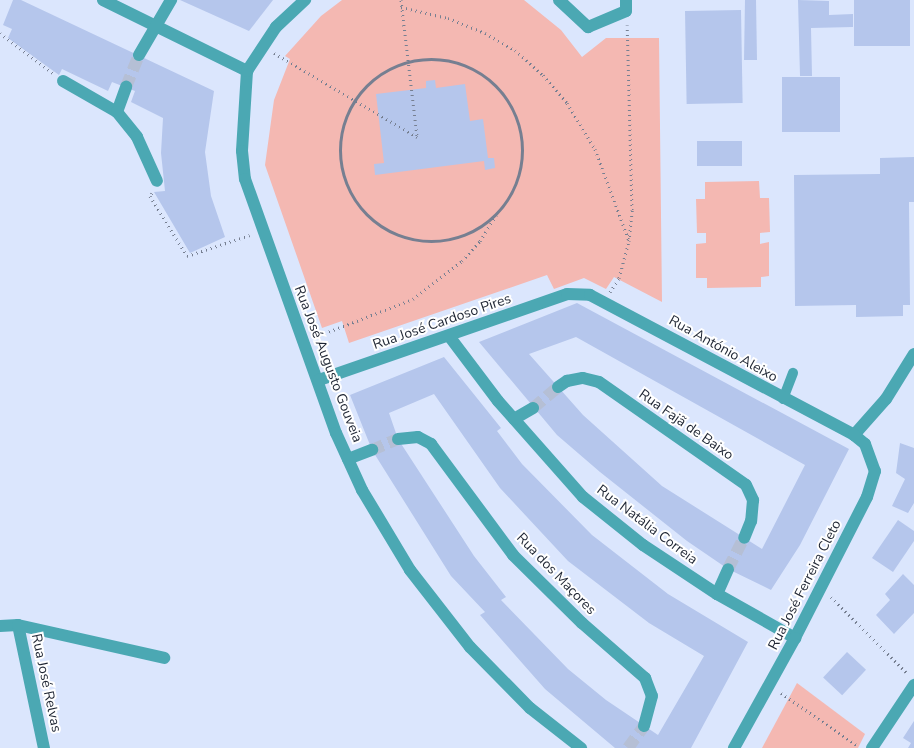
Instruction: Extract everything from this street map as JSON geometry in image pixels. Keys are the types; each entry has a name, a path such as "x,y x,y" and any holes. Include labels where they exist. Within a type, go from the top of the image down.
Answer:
{"street":[{"path":"103,0 159,19 247,70 276,27 305,0"},
{"path":"159,19 163,0"},
{"path":"139,55 171,0"},
{"path":"559,0 588,27 626,6"},
{"name":"Rua José Augusto Gouveia","path":"247,70 242,151 245,179 302,341 319,380 336,433 362,490 410,570 470,647 530,708 581,748"},
{"path":"63,81 117,112 137,137 157,181"},
{"path":"117,112 126,87"},
{"name":"Rua José Cardoso Pires","path":"319,380 567,294 576,294"},
{"name":"Rua António Aleixo","path":"576,294 604,301 782,399 854,435"},
{"name":"Rua Natália Correia","path":"449,336 514,420 583,497 643,545 717,594 795,638"},
{"path":"854,435 886,399 914,354"},
{"name":"Rua Fajã de Baixo","path":"558,387 567,381 583,378 599,382 746,486 753,500 751,521 744,538"},
{"path":"514,420 533,408"},
{"name":"Rua José Ferreira Cleto","path":"734,748 770,686 867,497 875,471 865,444 854,435"},
{"name":"Rua dos Maçores","path":"398,439 418,437 431,444 513,555 582,623 645,678 652,696 644,726"},
{"path":"348,459 372,450"},
{"path":"717,594 728,569"},
{"path":"0,626 18,625 164,658"},
{"name":"Rua José Relvas","path":"18,625 44,748"},
{"path":"872,748 914,685"}],"lane":[{"path":"782,399 793,373"}],"path":[{"path":"263,46 354,101 417,136 401,0"},
{"path":"604,301 619,278 629,241 632,210 626,6"},
{"path":"402,7 448,18 485,33 515,50 543,75 567,103 595,149 629,241"},
{"path":"0,33 63,81"},
{"path":"302,341 413,299 462,261 480,241 511,194 522,157 521,138 508,102 481,74 445,60 407,62 372,81 354,101 343,127 340,161 351,194 368,217 404,237 446,240 467,234 500,210"},
{"path":"157,181 150,196 187,256 262,231"},
{"path":"821,587 908,675 914,675"},
{"path":"770,686 860,748"}],"shaded area":[{"path":"342,0 524,0 561,30 582,57 606,38 659,38 662,302 614,277 606,289 584,278 554,289 547,275 349,343 342,321 322,328 265,165 274,100 290,59 285,56 321,16"},
{"path":"759,181 760,198 769,198 770,232 760,233 760,244 769,242 769,276 761,277 761,287 707,288 707,278 696,278 696,244 706,243 706,233 697,233 696,199 705,199 705,182"},
{"path":"797,683 865,734 858,748 762,748"}],"building":[{"path":"13,0 21,0 214,91 205,152 211,196 225,237 190,253 154,192 165,191 161,153 163,118 131,102 135,91 112,82 108,91 62,69 59,75 8,38 12,29 3,25"},
{"path":"180,0 273,0 249,31"},
{"path":"745,0 756,0 757,60 744,60"},
{"path":"798,0 829,1 829,15 853,14 853,27 811,28 812,76 800,76"},
{"path":"854,0 910,0 910,46 854,46"},
{"path":"741,10 743,103 687,104 685,11"},
{"path":"782,77 840,77 840,132 782,132"},
{"path":"435,80 436,88 465,84 470,121 483,119 488,158 494,158 495,168 485,170 484,161 375,175 374,164 384,163 376,94 426,88 426,81"},
{"path":"697,141 742,141 742,166 697,166"},
{"path":"914,157 914,202 909,202 910,305 903,305 903,316 856,317 856,305 795,306 794,175 880,174 880,158"},
{"path":"577,303 849,449 800,545 771,590 728,569 687,541 600,472 557,435 479,342","holes":["576,337 805,465 762,549 662,486 583,415 529,354"]},
{"path":"444,357 501,428 497,431 522,464 592,535 668,594 748,642 691,748 615,748 545,689 480,615 485,612 451,576 372,450 350,395","holes":["434,394 500,488 568,561 649,623 704,656 658,735 606,700 568,669 501,600 506,597 474,556 398,439 389,413"]},
{"path":"900,443 914,448 914,503 908,513 892,506 905,479 896,473"},
{"path":"898,520 914,531 914,541 893,572 872,558"},
{"path":"903,574 914,585 914,613 894,634 876,615 890,600 885,594"},
{"path":"847,652 866,670 842,695 823,678"},
{"path":"914,721 914,748 908,748 911,743 903,738"}],"tunnel":[{"path":"126,87 139,55"},
{"path":"533,408 558,387"},
{"path":"372,450 398,439"},
{"path":"728,569 744,538"},
{"path":"628,748 644,726"}]}
